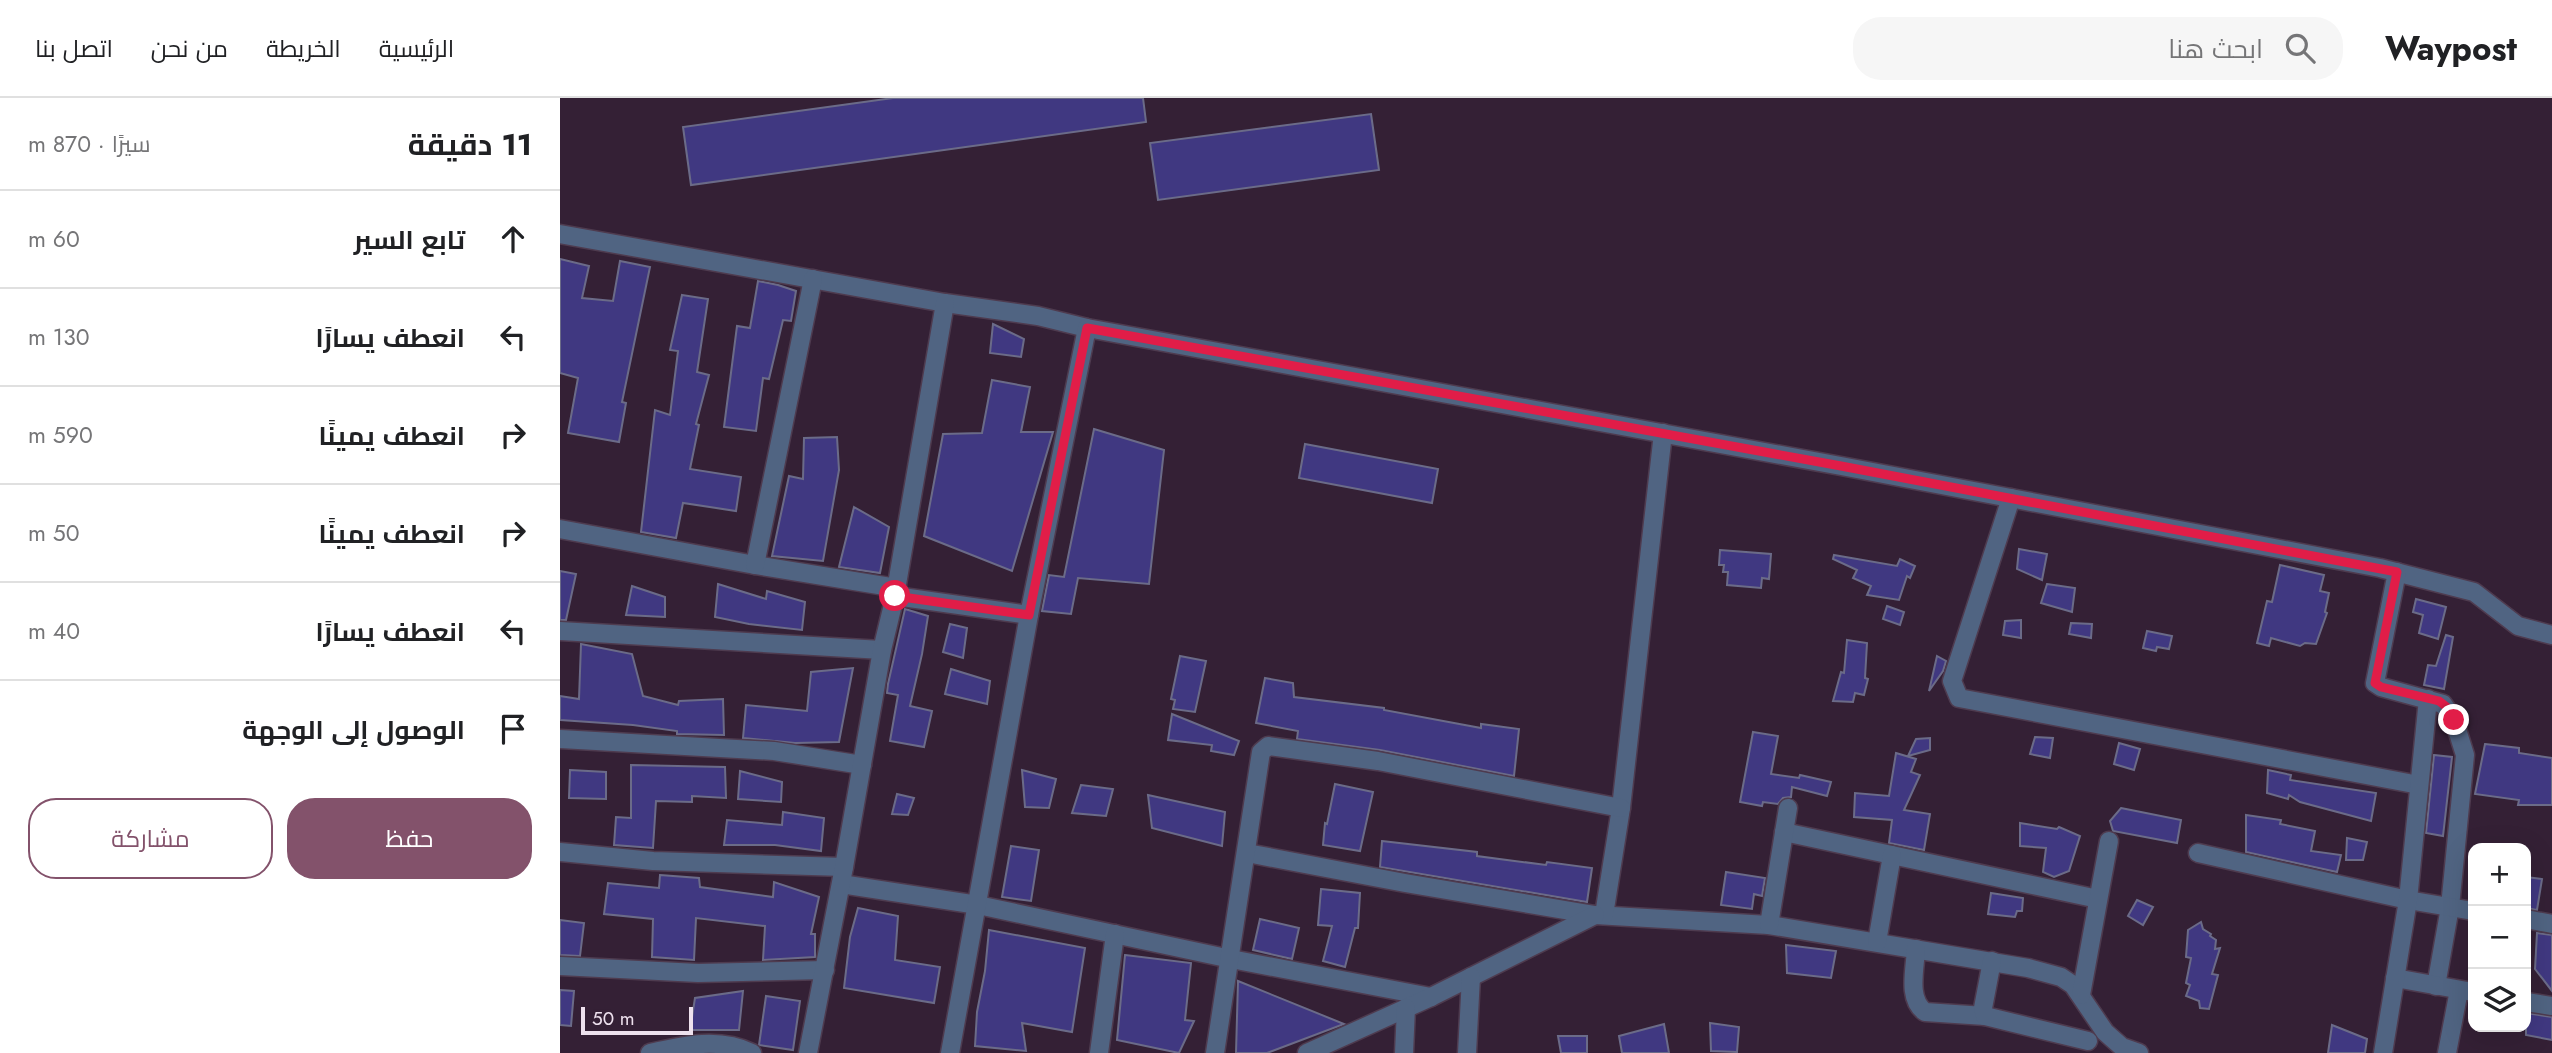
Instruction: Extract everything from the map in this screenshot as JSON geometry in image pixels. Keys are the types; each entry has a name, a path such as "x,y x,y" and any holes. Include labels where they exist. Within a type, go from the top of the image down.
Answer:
{"street":[{"path":"560,234 945,303 1038,316 1087,328 2397,572 2474,592 2518,625 2552,635"},
{"path":"755,565 813,279"},
{"path":"808,1053 843,875 882,650 896,592 945,303"},
{"path":"950,1053 1029,615 1087,328"},
{"path":"1600,915 1621,808 1662,433"},
{"path":"2011,498 1952,681 1959,698 2419,785"},
{"path":"560,529 1029,615"},
{"path":"2397,572 2375,683 2377,686 2439,701 2448,708 2465,755 2449,907 2436,986"},
{"path":"560,631 882,650"},
{"path":"2382,1053 2408,900 2428,699"},
{"path":"560,739 774,751 862,765"},
{"path":"1215,1053 1261,752 1271,745 1378,761 1621,808"},
{"path":"1769,925 1788,808"},
{"path":"1784,832 2098,899"},
{"path":"2081,995 2109,841"},
{"path":"560,852 843,875 1231,959 1431,997"},
{"path":"1247,853 1405,883 1600,915 1769,925 2028,968 2061,977 2073,985 2105,1032 2122,1046 2139,1053"},
{"path":"2199,853 2408,900 2468,910"},
{"path":"1877,942 1892,855"},
{"path":"1307,1053 1431,997 1600,915"},
{"path":"2531,920 2552,923"},
{"path":"1099,1053 1115,934"},
{"path":"1916,949 1914,999 1918,1007 1925,1012 1985,1016 2087,1047 2092,1014"},
{"path":"1985,1016 1983,1008 1992,961"},
{"path":"560,966 698,973 825,970"},
{"path":"1466,1053 1471,977"},
{"path":"2395,978 2466,991 2447,1053"},
{"path":"2531,1003 2552,1006"},
{"path":"1405,1053 1406,1008"},
{"path":"650,1053 714,1042 737,1046 752,1053"}],"building":[{"path":"893,98 1143,98 1146,122 691,185 683,127"},
{"path":"1371,114 1379,170 1158,200 1150,143"},
{"path":"560,259 589,266 582,298 613,301 620,261 650,267 622,402 626,403 619,442 568,433 578,378 560,373"},
{"path":"758,281 796,291 791,321 783,320 769,379 763,378 756,431 724,427 737,326 750,328"},
{"path":"682,295 708,299 697,372 709,375 696,424 699,425 690,469 741,477 736,511 683,503 676,538 641,532 655,410 670,415 678,351 670,350"},
{"path":"993,324 1024,339 1021,357 990,353"},
{"path":"992,380 1030,387 1021,432 1053,432 1012,571 924,536 943,434 982,433"},
{"path":"1094,429 1164,450 1149,584 1078,578 1071,614 1042,611 1049,575 1064,577"},
{"path":"837,437 839,470 823,561 772,556 789,476 803,479 804,438"},
{"path":"1305,444 1438,469 1432,503 1299,478"},
{"path":"854,507 889,527 880,573 839,567"},
{"path":"2019,549 2047,554 2042,580 2017,569"},
{"path":"1720,550 1771,554 1769,579 1762,578 1761,588 1727,585 1728,572 1723,572 1724,565 1719,565"},
{"path":"1834,555 1897,566 1900,559 1915,566 1910,578 1907,576 1899,600 1867,595 1871,586 1853,578 1857,570 1833,559"},
{"path":"2280,565 2324,575 2320,591 2329,593 2327,613 2316,644 2305,643 2300,646 2271,638 2269,646 2257,643 2267,601 2272,602"},
{"path":"560,571 576,574 566,620 560,620"},
{"path":"718,584 766,599 767,591 805,602 802,630 715,617"},
{"path":"2047,584 2075,588 2072,612 2041,603"},
{"path":"632,586 665,597 665,617 626,615"},
{"path":"2416,599 2446,607 2438,639 2419,633 2423,615 2413,612"},
{"path":"1887,606 1904,612 1900,625 1883,619"},
{"path":"905,609 928,616 910,706 932,711 924,747 890,741 898,695 887,693 888,684"},
{"path":"2021,620 2021,638 2003,635 2005,621"},
{"path":"2071,623 2092,624 2091,638 2069,634"},
{"path":"950,624 967,628 963,658 943,652"},
{"path":"2147,631 2172,636 2169,649 2157,647 2156,651 2143,648"},
{"path":"2446,635 2453,637 2444,689 2424,685 2428,665 2436,666"},
{"path":"1847,640 1867,643 1865,678 1868,679 1864,695 1855,693 1853,702 1833,701 1841,672 1844,673"},
{"path":"581,644 632,654 643,696 678,705 679,701 723,699 724,735 677,734 677,731 633,725 560,720 560,696 579,699"},
{"path":"1180,656 1206,661 1195,712 1173,709 1175,700 1171,699"},
{"path":"1937,656 1946,661 1943,671 1929,691"},
{"path":"853,668 839,742 795,743 743,738 746,705 807,711 811,672"},
{"path":"951,669 990,681 987,704 945,694"},
{"path":"1265,678 1293,683 1294,697 1384,708 1481,728 1481,724 1519,729 1514,776 1380,750 1297,739 1298,731 1256,723"},
{"path":"1172,714 1239,741 1234,755 1211,751 1212,745 1168,740"},
{"path":"1753,732 1778,736 1771,774 1799,778 1800,775 1831,782 1827,796 1792,787 1791,797 1783,798 1778,804 1763,802 1762,806 1740,802"},
{"path":"2035,737 2053,738 2050,758 2030,754"},
{"path":"1930,738 1930,750 1908,756 1916,739"},
{"path":"2119,743 2140,749 2134,770 2114,764"},
{"path":"2485,744 2519,748 2519,753 2552,758 2552,805 2518,805 2519,800 2475,794"},
{"path":"1896,753 1916,759 1911,772 1920,775 1904,810 1930,814 1924,850 1889,843 1892,820 1854,817 1855,793 1889,796"},
{"path":"2434,755 2452,757 2443,836 2426,833"},
{"path":"631,765 725,767 726,798 692,796 692,802 656,801 653,848 614,845 616,817 631,818"},
{"path":"570,770 606,772 606,799 569,798"},
{"path":"1022,770 1056,779 1049,808 1025,807"},
{"path":"2268,770 2291,775 2290,780 2376,793 2371,821 2300,802 2289,795 2288,799 2267,793"},
{"path":"740,771 782,782 781,802 738,799"},
{"path":"1335,784 1373,792 1360,851 1323,845 1325,823 1327,824"},
{"path":"1081,785 1113,789 1106,816 1072,813"},
{"path":"897,794 914,798 908,815 892,814"},
{"path":"1148,795 1225,812 1222,846 1152,828"},
{"path":"2121,808 2181,820 2177,843 2113,831 2110,821"},
{"path":"783,812 824,818 821,851 775,845 724,845 727,820 782,825"},
{"path":"2246,815 2281,820 2280,824 2315,831 2311,851 2341,855 2337,872 2246,852"},
{"path":"2020,823 2057,829 2059,827 2080,836 2069,871 2054,877 2043,872 2046,848 2020,846"},
{"path":"2347,838 2367,842 2363,860 2346,860"},
{"path":"1382,841 1477,852 1477,856 1546,865 1547,862 1592,868 1587,902 1380,867"},
{"path":"1011,846 1039,850 1031,901 1002,897"},
{"path":"1726,872 1765,878 1762,896 1754,894 1752,909 1721,905"},
{"path":"660,875 699,878 700,887 773,897 774,882 819,897 811,934 815,934 815,957 763,960 765,926 696,918 694,960 652,957 653,919 604,914 608,883 659,888"},
{"path":"2531,878 2542,879 2537,910 2531,909"},
{"path":"1321,889 1360,893 1358,928 1355,928 1345,967 1323,961 1332,926 1318,925"},
{"path":"1991,893 2023,898 2022,911 2017,911 2015,917 1988,914"},
{"path":"2137,900 2153,907 2143,925 2128,916"},
{"path":"858,908 898,916 895,960 940,967 934,1003 844,988 850,937"},
{"path":"1260,919 1299,928 1292,959 1253,950"},
{"path":"560,920 584,923 580,956 560,955"},
{"path":"2201,922 2203,929 2216,940 2215,949 2220,948 2212,974 2218,975 2209,1009 2200,1008 2199,1001 2186,996 2190,985 2186,983 2191,958 2186,957 2188,930"},
{"path":"989,930 1085,948 1072,1032 1022,1023 1026,1051 975,1046"},
{"path":"2537,933 2552,935 2552,991 2535,969"},
{"path":"1786,945 1836,951 1831,978 1787,973"},
{"path":"1125,955 1191,963 1185,1020 1194,1021 1179,1053 1117,1040"},
{"path":"1238,981 1344,1024 1267,1053 1236,1053"},
{"path":"560,990 574,991 571,1026 560,1025"},
{"path":"743,991 739,1030 690,1030 695,998"},
{"path":"766,996 800,1001 793,1050 759,1045"},
{"path":"2531,1014 2552,1017 2552,1040 2526,1035 2526,1032 2531,1032"},
{"path":"1710,1023 1739,1027 1737,1052 1711,1051"},
{"path":"1664,1024 1669,1053 1622,1053 1619,1036"},
{"path":"2332,1025 2367,1039 2365,1053 2328,1053"},
{"path":"1558,1036 1587,1036 1587,1053 1561,1053"}],"route":[{"path":"895,596 1029,615 1087,328 1841,466 2397,572 2375,683 2377,686 2439,701 2448,708 2454,720"}]}
